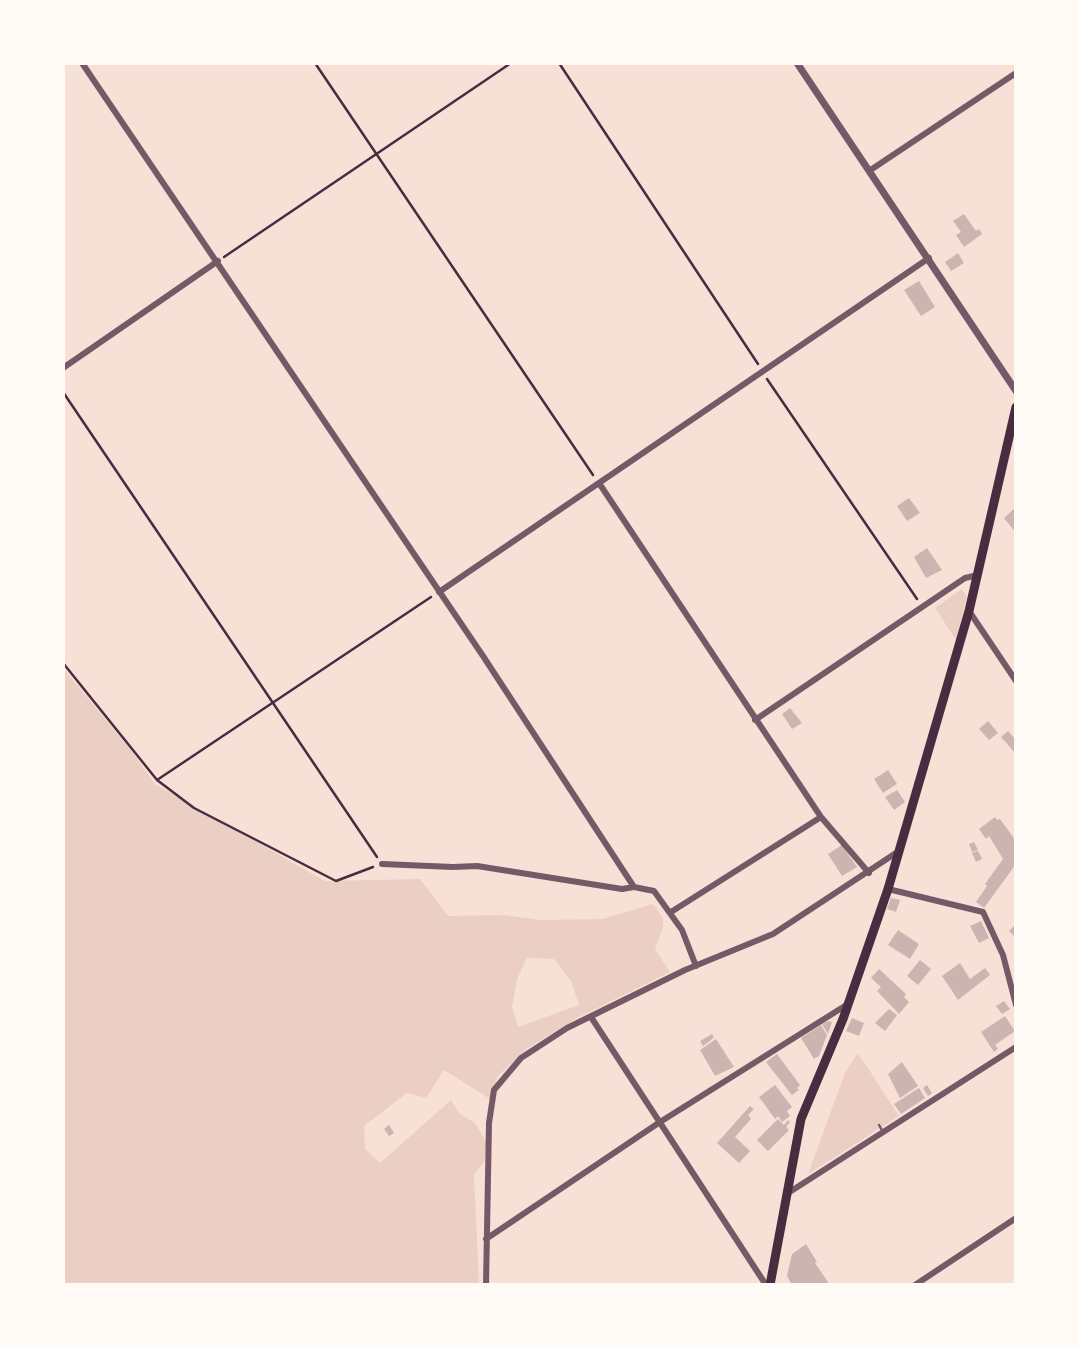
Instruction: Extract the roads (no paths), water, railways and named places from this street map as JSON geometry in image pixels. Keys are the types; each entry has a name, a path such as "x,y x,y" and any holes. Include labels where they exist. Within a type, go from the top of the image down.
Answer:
{"main road":[{"path":"768,1285 801,1119 849,1003 888,889 969,611 1016,407"}],"street":[{"path":"82,63 218,261 634,887"},
{"path":"797,63 1016,391"},
{"path":"869,171 1016,73"},
{"path":"439,592 929,258"},
{"path":"63,368 218,261"},
{"path":"599,483 821,817 869,873"},
{"path":"755,720 965,579 978,575"},
{"path":"969,611 1016,681"},
{"path":"671,912 821,817"},
{"path":"486,1285 489,1123 495,1090 521,1058 567,1028 696,966 773,934 899,851"},
{"path":"382,864 477,866 654,891 682,930 696,966"},
{"path":"888,889 983,912 1003,956 1016,1005"},
{"path":"486,1239 660,1122 849,1003"},
{"path":"591,1017 768,1285"},
{"path":"788,1193 850,1148 1016,1047"},
{"path":"915,1285 1016,1218"}]}
